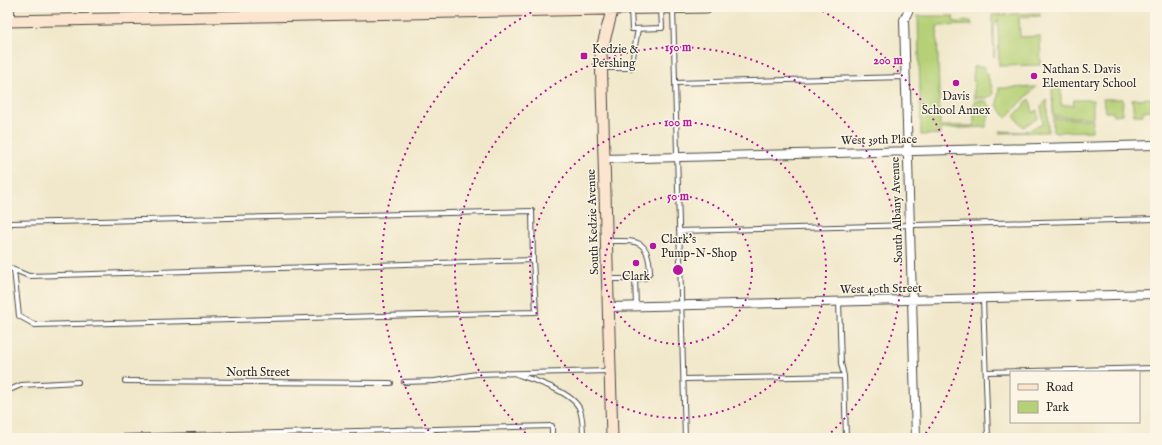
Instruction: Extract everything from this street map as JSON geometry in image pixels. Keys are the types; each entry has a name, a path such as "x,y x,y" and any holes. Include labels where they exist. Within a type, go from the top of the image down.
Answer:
{"street":[{"path":"10,7 9,20 313,11 631,9 707,7"},
{"name":"South Albany Avenue","path":"910,7 904,20 916,438"},
{"name":"South Kedzie Avenue","path":"612,438 601,52 613,8"},
{"name":"West 39th Place","path":"604,159 1155,145"},
{"name":"West 40th Street","path":"608,307 1155,294"}],"lane":[{"path":"631,9 632,29 662,28 661,8"},
{"path":"673,8 685,438"},
{"path":"601,68 631,68 638,28"},
{"path":"675,83 906,76"},
{"path":"7,229 11,223 532,211 536,312 35,325 19,316 14,270"},
{"path":"679,231 1155,219"},
{"path":"606,241 636,241 639,243 648,254 650,272 645,278 608,279"},
{"path":"7,267 29,276 533,260"},
{"path":"635,279 636,306"},
{"path":"984,298 988,438"},
{"path":"838,302 841,363 844,376 846,438"},
{"path":"1028,371 1155,368"},
{"path":"404,382 435,381 476,374 610,371"},
{"path":"986,372 1010,371"},
{"path":"514,373 563,392 573,400 580,408 583,438"},
{"path":"684,380 844,376"},
{"name":"North Street","path":"125,381 391,383"},
{"path":"7,391 21,385 78,382"},
{"path":"77,438 552,426 552,438"},
{"path":"424,429 443,438"}],"green space":[{"path":"1040,13 1040,16 1019,17 1020,37 1040,36 1041,65 999,66 998,19 994,26 994,57 992,15"},
{"path":"918,16 953,16 954,22 971,21 972,25 937,26 940,126 974,126 974,101 986,101 991,107 986,127 941,129 941,134 921,135"},
{"path":"973,67 984,67 992,87 993,95 986,98 974,98"},
{"path":"1036,87 1006,118 997,105 999,88"},
{"path":"1061,88 1061,105 1073,105 1074,100 1093,100 1093,118 1053,116 1052,89"},
{"path":"1152,98 1151,110 1143,111 1143,115 1134,115 1132,99"},
{"path":"1030,99 1033,113 1037,110 1038,118 1023,127 1014,116"},
{"path":"1103,99 1123,99 1122,114 1113,115 1113,112 1105,112"},
{"path":"1047,100 1048,132 999,133 1000,131 1023,132 1043,124 1041,106"},
{"path":"1053,118 1093,120 1092,131 1053,132"}],"place":[{"name":"Kedzie & Pershing","path":"584,56"},
{"name":"Nathan S. Davis Elementary School","path":"1034,76"},
{"name":"Davis School Annex","path":"956,83"},
{"name":"Clark's Pump-N-Shop","path":"653,246"},
{"name":"Clark","path":"636,263"}]}
